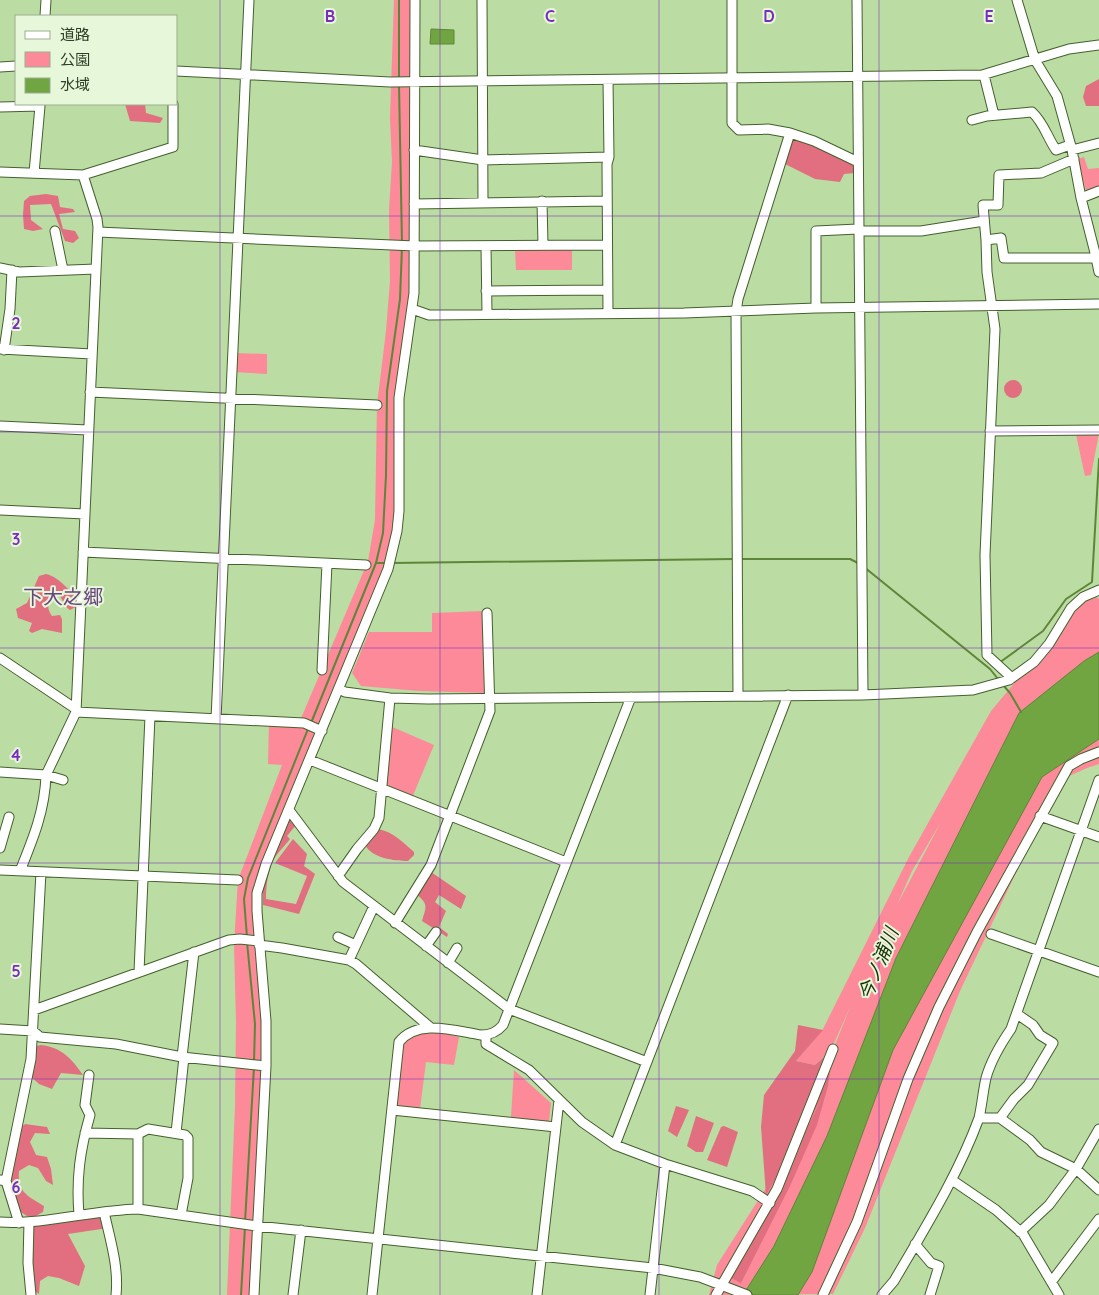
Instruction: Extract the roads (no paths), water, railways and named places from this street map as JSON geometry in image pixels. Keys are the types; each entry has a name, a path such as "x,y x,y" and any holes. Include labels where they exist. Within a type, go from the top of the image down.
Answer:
{"street":[{"path":"45,15 46,0"},
{"path":"216,719 249,0"},
{"path":"254,1295 266,1021 257,911 259,887 266,864 310,760 320,730 339,690 388,569 399,511 399,398 412,309 415,0"},
{"path":"482,0 483,202"},
{"path":"732,0 732,123 739,130 768,129 790,133 858,162"},
{"path":"856,0 863,695"},
{"path":"1017,0 1035,60 1056,96 1072,151 1081,198 1097,256 1099,272"},
{"path":"178,71 390,82 984,75 1069,50 1099,45"},
{"path":"0,67 15,66"},
{"path":"984,75 994,115"},
{"path":"608,80 609,157 607,164 606,245 608,313"},
{"path":"0,107 40,105 34,173"},
{"path":"0,172 83,175 173,147 173,105"},
{"path":"972,120 994,115 1032,112 1041,120 1047,136 1056,150 1072,151"},
{"path":"738,696 736,312 790,133"},
{"path":"1012,678 987,655 984,555 995,329 987,272 982,205 998,206 999,175 1041,173 1072,151 1099,143"},
{"path":"414,150 484,160 609,157"},
{"path":"20,871 40,820 46,788 46,775 76,710 98,232 97,219 83,175"},
{"path":"1081,198 1099,192"},
{"path":"542,201 543,246"},
{"path":"414,204 608,201"},
{"path":"816,308 816,231 921,231 961,223 984,221"},
{"path":"56,231 63,270"},
{"path":"98,232 412,246 606,245"},
{"path":"986,240 1001,238 1004,258 1097,256"},
{"path":"486,246 487,314"},
{"path":"0,268 19,272 96,269"},
{"path":"12,270 10,309 2,350 92,354"},
{"path":"486,291 608,290"},
{"path":"412,309 429,315 736,312 860,307 1099,304"},
{"path":"90,392 377,405"},
{"path":"0,426 88,430"},
{"path":"990,431 1099,430"},
{"path":"0,510 85,514"},
{"path":"83,552 224,560 366,565"},
{"path":"322,670 327,564"},
{"path":"339,690 390,698 490,699 863,695 973,690 998,684 1012,678 1034,662 1049,644 1071,608 1083,597 1099,590"},
{"path":"395,923 431,865 490,711 487,613"},
{"path":"0,658 76,710 150,716 304,723 320,730"},
{"path":"615,1145 788,695"},
{"path":"372,1295 399,1042 411,1031 421,1028 486,1035 499,1030 504,1025 630,697"},
{"path":"338,876 374,829 381,809 390,698"},
{"path":"139,972 150,716"},
{"path":"823,1295 857,1222 908,1079 939,1007 977,932 1069,766 1080,759 1099,752"},
{"path":"310,760 566,862"},
{"path":"0,772 46,775 63,780"},
{"path":"882,1295 894,1281 916,1244 970,1144 979,1118 986,1079 993,1058 1011,1029 1017,1014 1099,780"},
{"path":"289,810 343,882 509,1009 647,1062"},
{"path":"1040,816 1099,837"},
{"path":"0,848 9,817"},
{"path":"0,870 238,880"},
{"path":"31,1295 24,1223 3,1180 31,1059 41,872"},
{"path":"349,960 374,906"},
{"path":"426,946 436,932"},
{"path":"991,934 1099,972"},
{"path":"338,937 365,950"},
{"path":"34,1010 194,952 229,940 240,939 349,960 431,1028"},
{"path":"448,962 457,948"},
{"path":"176,1133 194,952"},
{"path":"1000,1118 1014,1099 1028,1085 1054,1043 1040,1035 1033,1025 1017,1014"},
{"path":"0,1029 33,1031 40,1037 116,1044 183,1057 263,1065"},
{"path":"486,1035 486,1044 529,1070 582,1122 615,1145 665,1164 752,1191 770,1203"},
{"path":"716,1295 780,1183 833,1049"},
{"path":"79,1215 77,1188 82,1143 90,1115 85,1105 90,1075"},
{"path":"538,1295 560,1100"},
{"path":"392,1110 556,1128"},
{"path":"979,1118 1000,1118 1030,1140 1041,1152 1076,1169 1099,1190"},
{"path":"85,1133 138,1134 148,1129 185,1135 188,1138 188,1178 181,1215"},
{"path":"1020,1232 1049,1205 1076,1169 1099,1129"},
{"path":"138,1134 138,1209"},
{"path":"650,1295 665,1164"},
{"path":"952,1180 996,1210 1020,1232 1037,1256 1059,1295"},
{"path":"0,1222 24,1223 138,1209 257,1226 684,1272 723,1284 747,1295"},
{"path":"104,1212 116,1268 116,1295"},
{"path":"1052,1281 1099,1219"},
{"path":"293,1295 301,1230"},
{"path":"916,1244 930,1263 939,1266 930,1295"}],"water":[{"path":"431,29 454,30 454,44 430,44"},
{"path":"1099,652 1099,739 1042,777 893,1050 812,1272 798,1295 743,1295 774,1246 827,1136 896,958 1019,713 1084,661"}],"waterway":[{"path":"399,0 399,80"},
{"path":"399,85 402,243"},
{"path":"311,723 376,563 383,533 387,391 400,299 402,247"},
{"path":"999,663 1043,631 1066,599 1092,582 1099,459"},
{"path":"391,563 734,559"},
{"path":"741,559 850,559 858,563"},
{"path":"376,563 387,563"},
{"path":"864,567 990,669 998,679"},
{"path":"1003,685 1021,712"},
{"path":"247,937 244,899 248,878 308,729"},
{"path":"247,942 255,1024 254,1062"},
{"path":"245,1222 254,1067"},
{"path":"241,1295 245,1227"}],"district":[{"name":"下大之郷","path":"63,597"}],"water label":[{"name":"今ノ浦川","path":"878,964"}]}
